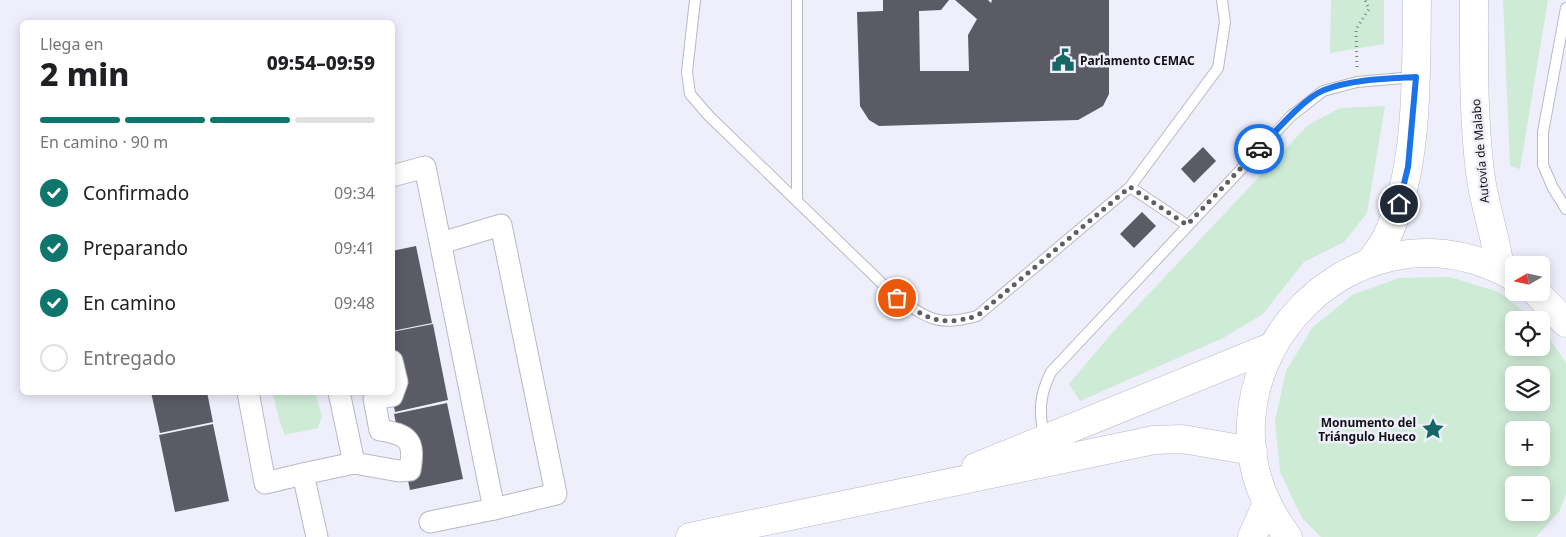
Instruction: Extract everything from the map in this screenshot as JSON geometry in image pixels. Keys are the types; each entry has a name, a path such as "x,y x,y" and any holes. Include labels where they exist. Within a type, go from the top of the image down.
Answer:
{"main road":[{"path":"1370,263 1388,235 1399,204 1408,167 1416,77 1417,0"},
{"name":"Autovía de Malabo","path":"1474,0 1475,123 1478,152 1486,210 1505,267"},
{"path":"1288,537 1267,503 1258,478 1253,451 1252,424 1254,398 1261,372 1271,347 1286,325 1310,299 1345,273 1370,263 1396,256 1422,253 1475,260 1505,272"},
{"path":"1545,301 1566,323"},
{"path":"1046,451 1147,400 1271,347"},
{"path":"690,537 847,505 950,481 987,461 1046,451 1182,438 1253,451"},
{"path":"1252,537 1267,503"}],"street":[{"path":"395,175 425,167 494,509"},
{"path":"430,522 556,494 502,225 440,243"},
{"path":"395,374 397,382 395,388"},
{"path":"249,395 265,483 354,463 398,471 410,470 412,458 409,441 402,434 380,430 374,399 392,395"},
{"path":"340,395 354,463"},
{"path":"303,474 317,537"}],"lane":[{"path":"695,0 687,72 690,94 709,116 897,298 931,320 954,322 977,316 1130,187 1218,68 1224,22 1222,0"},
{"path":"796,201 797,0"},
{"path":"1566,8 1543,132 1543,165 1553,188 1566,209"},
{"path":"1046,451 1039,412 1043,387 1050,372 1291,116 1323,91 1357,82 1416,77"},
{"path":"1130,187 1187,225"}],"path":[{"path":"1357,82 1356,29 1369,9 1365,0"}],"green space":[{"path":"1331,0 1384,0 1384,44 1330,53"},
{"path":"1503,0 1548,0 1520,169 1510,166"},
{"path":"1385,106 1367,213 1344,242 1304,262 1263,314 1223,338 1080,401 1069,384 1112,333 1308,125 1340,108"},
{"path":"1450,277 1499,292 1505,297 1505,301 1511,301 1523,311 1505,311 1505,356 1550,356 1550,339 1566,363 1566,494 1559,512 1536,537 1321,537 1302,518 1280,472 1275,421 1286,371 1312,328 1352,295 1399,278"},
{"path":"273,395 316,395 322,416 318,428 285,435 279,420"}],"building":[{"path":"883,0 949,0 941,10 919,11 920,71 969,71 968,35 977,19 955,0 988,0 991,3 992,0 1109,0 1109,94 1103,106 1078,120 879,126 869,120 860,106 857,12 883,11"},
{"path":"1203,147 1216,161 1194,183 1181,169"},
{"path":"1142,212 1156,226 1134,248 1120,234"},
{"path":"416,246 432,323 395,330 395,250"},
{"path":"433,324 448,400 395,412 392,395 395,395 395,331"},
{"path":"152,395 208,395 213,422 160,433"},
{"path":"447,403 463,479 410,490 394,414"},
{"path":"213,424 229,501 175,512 159,435"}],"way so far":[{"path":"897,298 931,320 954,322 977,316 1130,187 1187,225 1259,149"}],"place":[{"name":"Parlamento CEMAC","path":"1063,60"},
{"name":"Monumento del Triángulo Hueco","path":"1433,429"}],"route":[{"path":"1259,149 1291,116 1323,91 1352,82 1416,77 1408,167 1399,204"}]}
